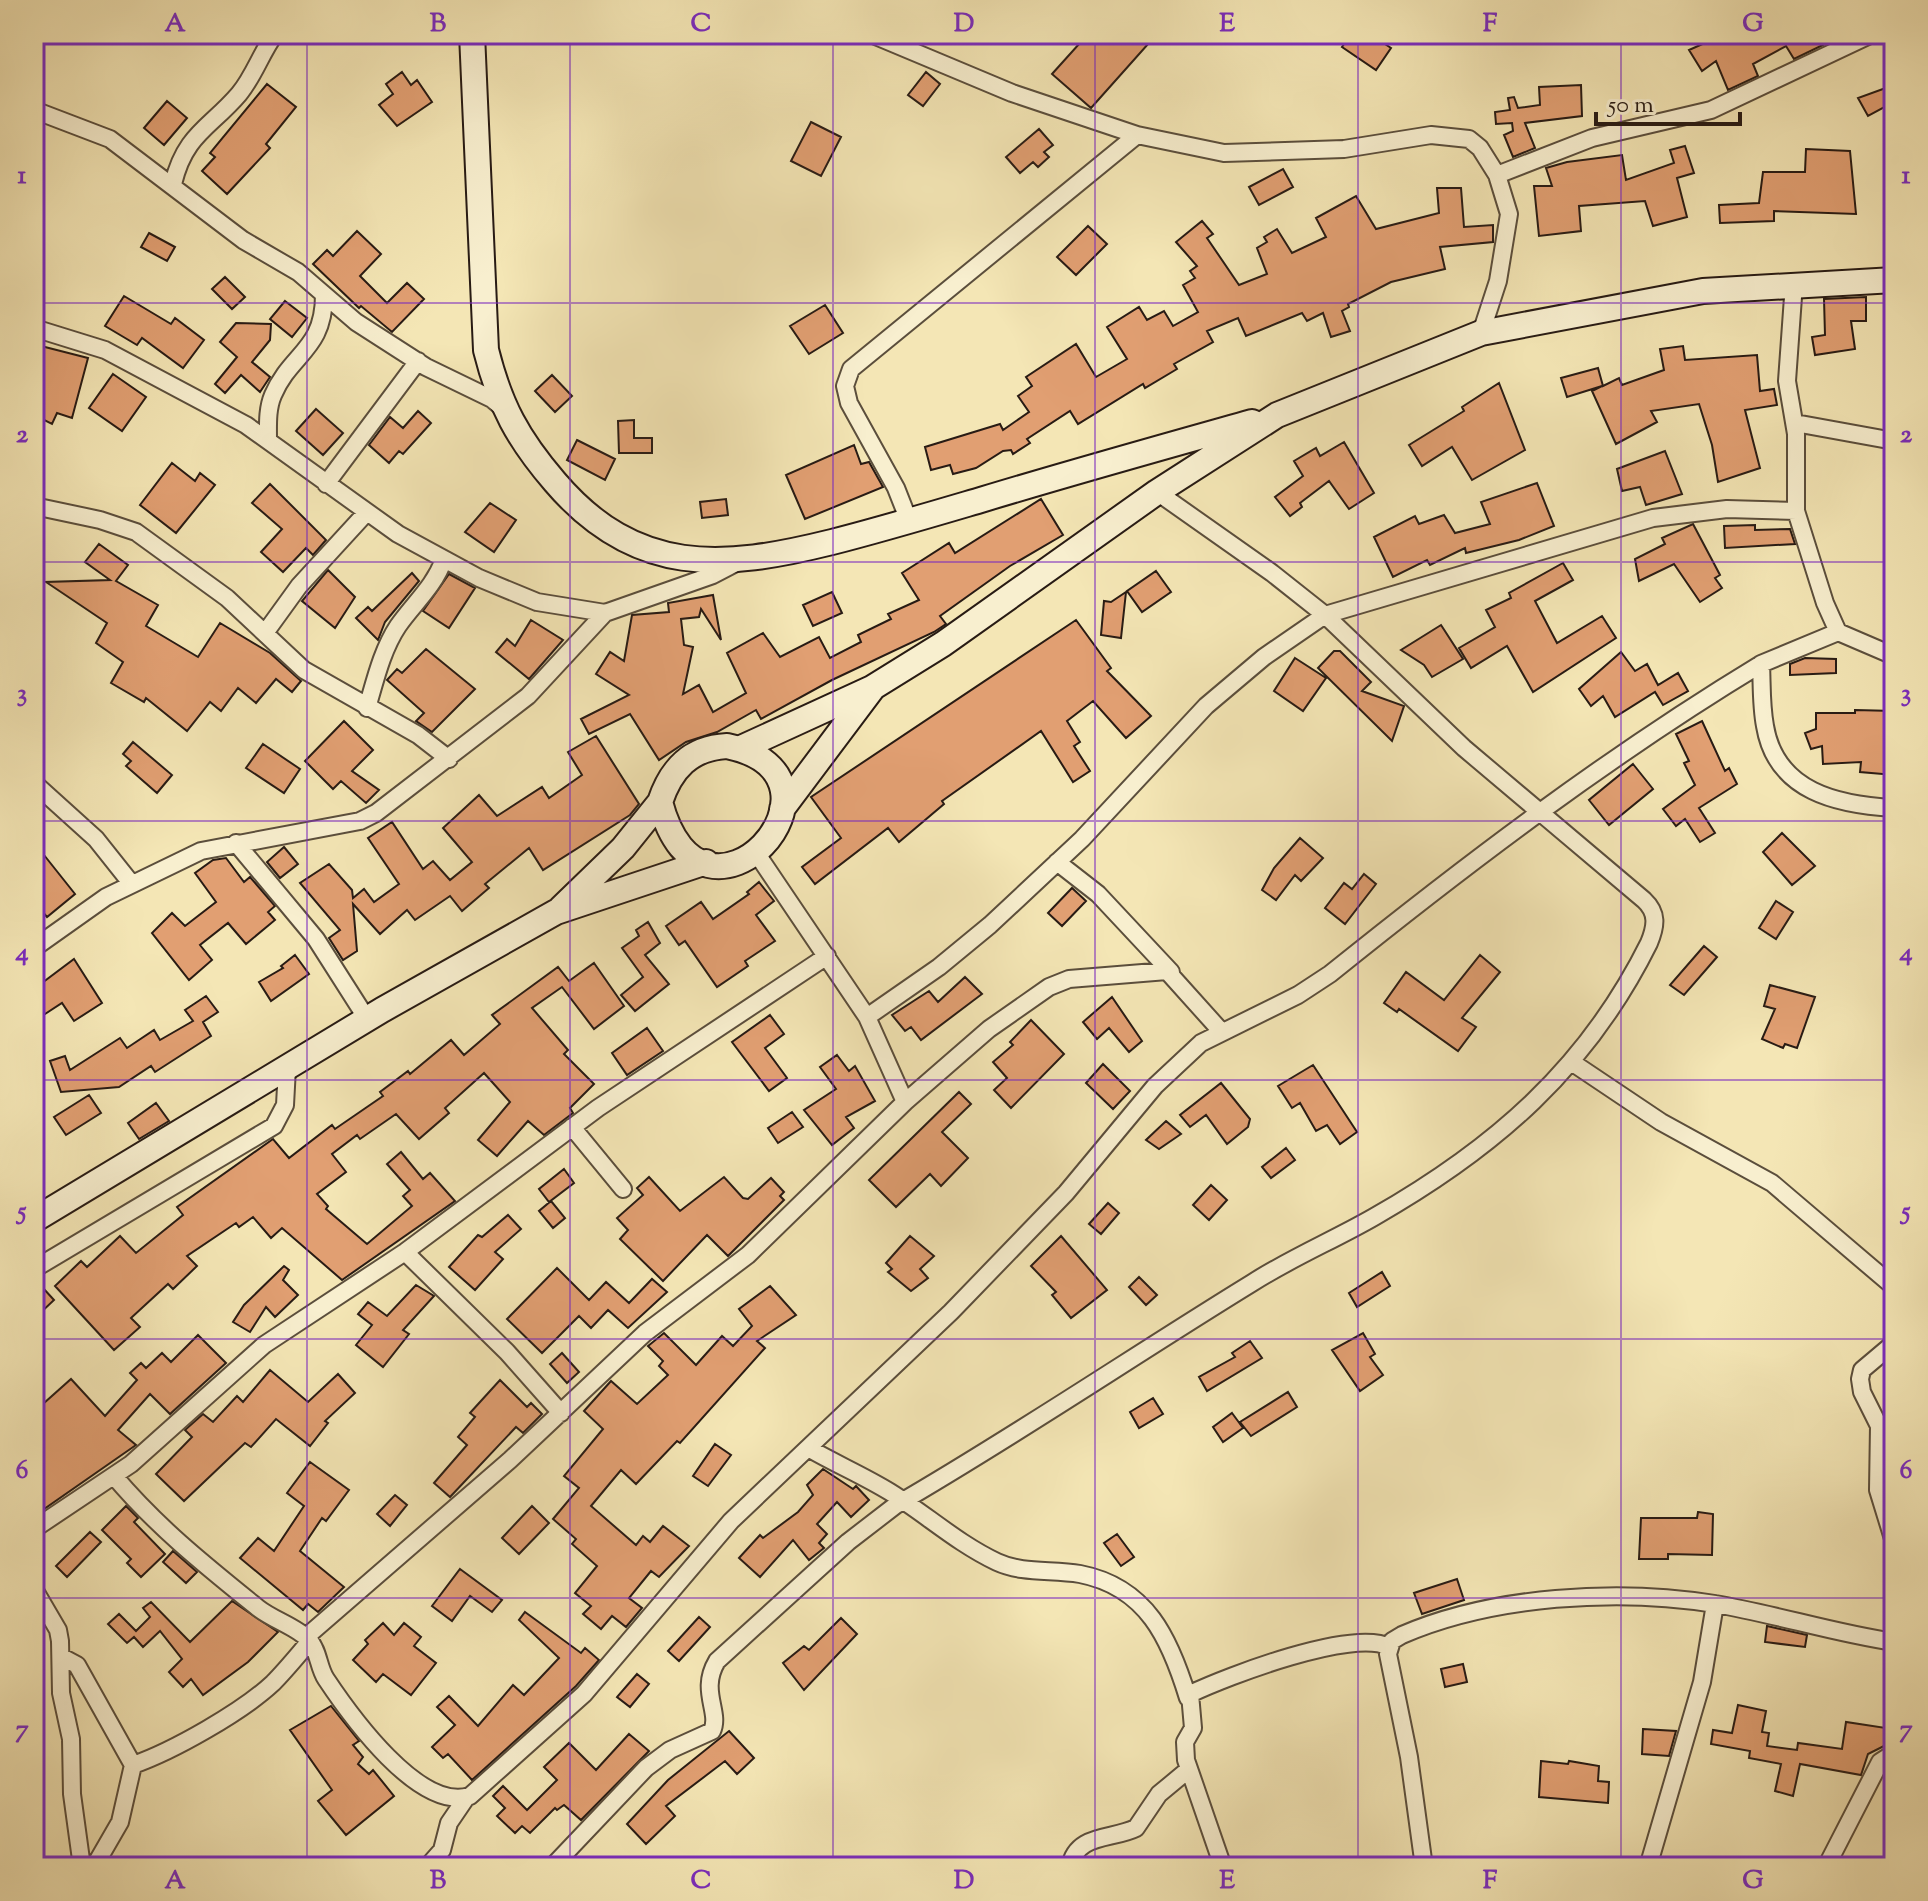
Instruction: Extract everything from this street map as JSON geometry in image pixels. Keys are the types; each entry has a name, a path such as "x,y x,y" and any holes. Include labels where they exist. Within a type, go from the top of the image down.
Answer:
{"main road":[{"path":"472,34 486,350 504,409 535,458 590,517 623,538 685,560 739,561 799,550 909,521 1277,415 1481,333 1703,291 1794,283 1894,280"},
{"path":"739,749 872,688 943,644 1157,492 1277,415"},
{"path":"782,809 872,688"},
{"path":"34,1220 367,1019 556,912 706,862 732,864 757,854 775,834 782,809 782,796 772,771 752,753 739,749 713,747 689,757 671,776 660,802 623,848 556,912"},
{"path":"660,802 672,837 683,849 706,862"}],"street":[{"path":"173,184 184,152 205,124 239,94 275,34"},
{"path":"871,34 1012,93 1137,135 1245,154 1344,149 1431,135 1464,137 1477,144 1497,175 1509,214 1498,281 1481,333"},
{"path":"1497,175 1592,138 1703,113 1872,34"},
{"path":"34,110 61,117 110,139 243,240 298,272 356,322 504,409"},
{"path":"909,521 896,488 849,403 845,386 851,369 1137,135"},
{"path":"1794,283 1787,381 1795,423 1796,511 1825,603 1838,632 1894,656"},
{"path":"268,440 273,396 312,345 322,320 324,295"},
{"path":"35,331 105,350 268,440 366,513 444,559 537,602 605,613"},
{"path":"326,484 418,361"},
{"path":"1795,423 1894,441"},
{"path":"552,1867 646,1768 670,1750 712,1731 714,1719 708,1685 712,1669 725,1652 862,1530 1249,1284 1373,1218 1478,1149 1548,1090 1573,1063 1602,1025 1654,931 1654,912 1464,748 1325,615 1272,573 1184,515 1157,492"},
{"path":"34,506 100,520 136,532 227,598 304,670 418,735 449,759"},
{"path":"867,1017 969,943 1057,862 1206,706 1264,657 1325,615 1653,518 1743,509 1796,511"},
{"path":"265,633 299,586 366,513"},
{"path":"367,708 387,647 398,626 432,584 444,559"},
{"path":"34,927 38,946 131,883 201,851 360,821 376,813 528,696 605,613 713,575 739,561"},
{"path":"427,1867 442,1850 449,1823 466,1798 490,1782 584,1694 731,1521 951,1312 1066,1193 1155,1086 1201,1043 1220,1030 1249,1020 1298,995 1330,974 1540,811 1642,737 1761,664 1838,632"},
{"path":"1761,664 1765,729 1785,769 1806,789 1828,799 1894,808"},
{"path":"34,783 96,839 131,883"},
{"path":"236,843 316,939 367,1019"},
{"path":"757,854 867,1017 905,1102"},
{"path":"1057,862 1098,894 1220,1030"},
{"path":"34,1529 114,1476 264,1345 405,1252 572,1127 827,956"},
{"path":"133,1765 174,1748 272,1684 308,1639 561,1413 645,1333 748,1255 905,1102 989,1029 1049,987 1069,979 1150,971 1171,972"},
{"path":"1573,1063 1673,1129 1772,1183 1894,1287"},
{"path":"34,1269 274,1126 285,1105 287,1068"},
{"path":"572,1127 605,1163 623,1189"},
{"path":"405,1252 507,1352 561,1413"},
{"path":"1894,1343 1862,1370 1860,1379 1862,1392 1879,1426 1878,1490 1894,1542"},
{"path":"810,1449 902,1502 961,1544 1000,1563 1020,1570 1081,1574 1138,1598 1169,1641 1188,1698 1194,1723 1184,1747 1188,1770 1223,1867"},
{"path":"114,1476 169,1536 259,1609 308,1639 324,1675 396,1766 437,1792 466,1798"},
{"path":"34,1589 58,1630 62,1657 61,1693 71,1739 72,1794 82,1867"},
{"path":"1424,1867 1409,1757 1390,1668 1389,1647 1396,1638 1421,1627 1484,1610 1524,1604 1638,1597 1715,1604 1892,1637"},
{"path":"1648,1867 1699,1692 1715,1604"},
{"path":"1188,1698 1194,1692 1287,1657 1355,1644 1380,1643 1389,1647"},
{"path":"62,1657 77,1665 133,1765 120,1822 94,1867"},
{"path":"1826,1867 1880,1762 1894,1753"},
{"path":"1070,1867 1079,1847 1094,1839 1136,1828 1159,1794 1188,1770"}],"building":[{"path":"1088,34 1157,34 1091,108 1052,74"},
{"path":"1351,34 1392,34 1385,44 1391,48 1376,70 1342,47"},
{"path":"1725,34 1819,34 1825,44 1794,59 1786,46 1753,64 1758,76 1728,90 1716,61 1702,71 1689,50"},
{"path":"402,72 411,85 417,80 432,102 397,126 379,105 393,94 386,84"},
{"path":"926,72 940,84 923,106 908,95"},
{"path":"267,84 296,107 266,144 270,148 227,194 202,171 215,157 210,153"},
{"path":"1581,85 1582,116 1525,123 1535,148 1513,157 1504,135 1513,131 1512,123 1496,124 1495,112 1510,110 1508,98 1514,97 1518,108 1540,105 1539,87"},
{"path":"1894,85 1894,102 1868,116 1858,98"},
{"path":"167,101 187,118 164,145 144,128"},
{"path":"811,122 841,137 821,176 791,161"},
{"path":"1039,129 1053,145 1044,152 1049,157 1038,167 1033,162 1020,173 1006,157"},
{"path":"1685,146 1694,173 1677,178 1687,217 1653,226 1645,201 1579,206 1581,231 1539,236 1534,186 1552,186 1546,168 1622,155 1626,180 1674,163 1670,150"},
{"path":"1806,149 1850,151 1856,214 1774,211 1774,221 1720,223 1719,205 1759,203 1763,172 1805,172"},
{"path":"1283,169 1293,187 1259,205 1249,187"},
{"path":"1437,188 1461,188 1464,227 1493,225 1493,242 1440,247 1445,269 1391,282 1348,304 1349,307 1342,311 1350,331 1331,337 1323,313 1307,321 1302,313 1246,336 1238,318 1207,331 1213,342 1174,364 1177,369 1145,388 1143,384 1078,424 1070,411 1027,439 1030,443 1013,454 1011,450 1003,451 976,468 953,474 950,465 931,470 925,447 1000,424 1003,430 1029,412 1018,396 1032,386 1026,377 1076,344 1096,377 1127,359 1107,327 1139,307 1147,320 1164,311 1173,326 1198,312 1183,285 1195,278 1190,271 1197,266 1176,242 1202,221 1213,234 1207,238 1239,285 1267,274 1257,248 1267,242 1264,237 1277,229 1292,253 1326,237 1316,218 1356,196 1376,229 1439,213"},
{"path":"1088,226 1107,244 1076,275 1057,257"},
{"path":"357,231 381,254 360,276 387,303 407,283 424,299 392,332 361,306 359,308 313,264 327,250 333,256"},
{"path":"149,233 175,247 167,261 141,247"},
{"path":"225,277 245,297 232,309 212,289"},
{"path":"124,296 171,324 175,318 204,340 183,368 142,338 137,345 105,326"},
{"path":"1866,297 1866,321 1851,321 1855,349 1815,355 1812,337 1825,335 1824,299"},
{"path":"285,301 307,318 292,337 270,319"},
{"path":"825,305 843,333 809,354 790,326"},
{"path":"236,323 271,324 270,340 252,362 270,377 260,392 241,375 225,393 215,384 237,357 220,342"},
{"path":"41,346 88,358 72,418 57,413 52,424 34,415 34,372"},
{"path":"1683,346 1685,360 1757,355 1760,391 1774,389 1777,405 1745,410 1760,468 1718,482 1712,445 1699,404 1651,411 1657,422 1616,444 1592,391 1602,386 1567,397 1561,378 1598,368 1603,386 1619,378 1622,385 1664,370 1660,349"},
{"path":"113,374 146,397 122,431 89,408"},
{"path":"552,375 572,396 555,412 535,391"},
{"path":"1499,383 1525,450 1472,480 1452,447 1422,466 1409,445 1464,411 1462,407"},
{"path":"316,409 343,433 323,455 296,431"},
{"path":"418,411 431,423 403,454 399,451 389,463 369,445 390,417 403,428"},
{"path":"634,420 634,438 652,438 652,453 619,453 618,421"},
{"path":"577,440 615,459 605,480 567,460"},
{"path":"1344,442 1374,493 1349,509 1329,481 1300,503 1302,507 1290,516 1275,497 1303,476 1294,461 1316,448 1320,456"},
{"path":"854,445 861,464 869,462 883,487 805,519 786,475"},
{"path":"1665,451 1682,494 1646,505 1640,487 1622,491 1617,469"},
{"path":"172,463 195,481 200,473 215,485 176,533 140,505"},
{"path":"1537,483 1554,526 1519,540 1466,553 1465,548 1430,565 1427,560 1393,577 1374,537 1415,516 1419,524 1444,515 1455,533 1490,524 1481,502"},
{"path":"270,484 326,540 313,555 306,548 283,572 261,552 282,529 252,503"},
{"path":"726,499 728,515 702,518 700,502"},
{"path":"1041,499 1063,535 1010,566 940,616 946,624 934,632 832,680 761,719 756,710 717,732 686,742 659,760 630,714 589,734 581,719 629,695 596,674 610,652 624,661 632,615 669,612 668,603 713,595 721,640 701,609 699,617 681,619 684,645 693,647 683,694 699,685 713,712 746,693 727,653 763,633 780,657 819,637 830,658 861,642 858,635 891,619 888,614 919,600 902,573 949,543 955,553"},
{"path":"490,503 516,520 494,552 465,532"},
{"path":"1693,524 1720,575 1715,578 1722,588 1700,602 1674,564 1639,581 1635,559 1665,544 1662,538"},
{"path":"1755,525 1755,530 1790,529 1795,544 1725,548 1724,526"},
{"path":"99,544 128,565 116,581 158,605 146,626 198,657 220,623 270,653 301,681 292,692 276,679 256,703 238,688 221,711 210,702 187,731 146,698 144,702 111,683 123,662 96,643 107,623 46,582 110,580 85,562"},
{"path":"1563,563 1573,580 1535,601 1557,643 1602,616 1616,638 1533,692 1507,646 1471,668 1459,648 1495,627 1486,610 1511,598 1509,593"},
{"path":"328,570 355,597 335,628 302,601"},
{"path":"1156,571 1171,592 1142,612 1127,591"},
{"path":"412,573 419,581 385,622 378,640 356,618 368,607 372,611"},
{"path":"449,574 475,588 449,628 423,611"},
{"path":"832,592 842,613 813,626 803,605"},
{"path":"1126,592 1121,638 1101,635 1104,601 1111,602"},
{"path":"531,620 563,640 529,679 496,652 507,639 515,646"},
{"path":"1076,620 1111,668 1107,671 1151,716 1126,738 1093,701 1067,721 1080,742 1074,746 1090,771 1073,782 1041,731 942,801 944,804 899,842 888,828 815,884 802,867 841,838 811,797"},
{"path":"1441,625 1463,659 1432,677 1424,665 1401,650"},
{"path":"426,649 475,689 432,732 416,721 424,713 387,680 397,669 402,673"},
{"path":"1334,651 1340,651 1371,682 1362,691 1404,706 1392,741 1318,668"},
{"path":"1621,652 1635,671 1647,664 1658,685 1678,673 1688,691 1663,705 1655,692 1615,717 1603,696 1591,706 1579,689"},
{"path":"1295,658 1326,678 1303,711 1274,691"},
{"path":"1805,658 1836,659 1836,673 1790,675 1790,664"},
{"path":"1855,710 1894,711 1894,775 1860,772 1861,762 1823,764 1822,746 1811,749 1805,733 1816,729 1816,713 1855,713"},
{"path":"344,721 373,750 352,771 379,790 366,803 341,781 333,789 305,761"},
{"path":"1702,721 1725,771 1729,768 1737,784 1699,808 1715,833 1700,842 1685,819 1676,826 1663,809 1695,785 1684,763 1689,761 1676,734"},
{"path":"596,736 639,804 630,815 543,870 529,848 485,884 489,888 462,911 450,896 415,920 407,910 380,934 353,904 357,951 343,960 329,938 340,930 300,883 329,864 352,890 353,898 364,889 374,902 399,884 368,838 392,822 423,869 433,861 450,880 472,862 443,828 479,795 497,816 542,787 549,798 582,775 568,752"},
{"path":"133,742 172,775 157,793 126,766 131,761 123,754"},
{"path":"263,744 300,769 284,793 246,768"},
{"path":"1633,764 1653,789 1609,825 1589,800"},
{"path":"1782,833 1815,866 1792,885 1763,852"},
{"path":"1300,838 1323,858 1301,881 1295,875 1276,900 1262,890 1274,868"},
{"path":"284,847 298,864 280,878 267,862"},
{"path":"44,855 75,894 47,917 34,902 34,892 40,887 34,880 34,863"},
{"path":"226,858 244,882 250,877 275,906 268,912 275,920 246,944 228,923 200,945 212,960 189,980 152,933 172,913 185,926 216,902 195,873 213,860"},
{"path":"1364,874 1376,884 1345,924 1325,908 1344,883 1352,889"},
{"path":"759,882 774,901 756,915 775,941 745,961 748,966 717,987 685,941 679,945 666,926 701,902 713,919 749,894 747,892"},
{"path":"1072,888 1086,901 1062,926 1048,913"},
{"path":"1776,901 1793,912 1776,939 1759,928"},
{"path":"648,922 660,943 645,955 669,984 635,1011 621,995 643,977 622,948 639,936 636,930"},
{"path":"1704,946 1717,957 1684,995 1670,985"},
{"path":"295,955 309,974 271,1001 259,982 283,968 281,966"},
{"path":"1480,955 1500,972 1462,1018 1476,1027 1458,1051 1399,1009 1397,1012 1384,1003 1406,972 1444,1000"},
{"path":"74,959 102,1003 74,1021 62,1003 42,1016 34,1005 34,989"},
{"path":"594,963 624,1006 594,1029 562,987 532,1008 568,1050 564,1054 594,1084 570,1108 573,1113 544,1135 528,1121 497,1156 478,1140 510,1102 484,1073 445,1108 449,1113 419,1139 396,1114 360,1139 357,1135 332,1154 346,1172 317,1194 328,1206 326,1209 367,1244 412,1206 403,1196 410,1190 387,1164 401,1152 423,1179 430,1173 455,1201 342,1280 282,1228 271,1238 253,1217 239,1227 236,1223 187,1256 197,1266 173,1289 168,1284 131,1318 140,1327 114,1350 55,1286 81,1261 87,1267 120,1236 136,1253 183,1215 177,1207 273,1139 289,1158 332,1125 335,1129 383,1096 380,1092 408,1071 410,1074 451,1040 464,1055 500,1024 492,1015 558,967 569,981"},
{"path":"965,977 982,994 921,1040 911,1027 905,1031 892,1015 929,991 938,1002"},
{"path":"1770,985 1815,997 1797,1048 1785,1044 1783,1048 1762,1039 1775,1009 1764,1006"},
{"path":"206,996 218,1012 203,1022 211,1036 155,1072 151,1066 119,1087 61,1092 50,1061 65,1056 70,1070 120,1038 127,1048 154,1030 160,1040 193,1021 185,1010"},
{"path":"1112,997 1142,1041 1129,1052 1109,1028 1097,1039 1083,1022"},
{"path":"770,1015 784,1034 765,1048 787,1078 769,1091 732,1042"},
{"path":"1031,1020 1064,1054 1011,1108 994,1090 1007,1078 993,1062 1013,1045 1010,1042"},
{"path":"647,1028 663,1051 627,1075 612,1053"},
{"path":"837,1055 849,1071 855,1066 875,1101 846,1117 854,1128 832,1145 804,1110 836,1089 820,1067"},
{"path":"1103,1064 1130,1091 1113,1109 1086,1083"},
{"path":"1313,1065 1357,1132 1340,1144 1327,1125 1316,1131 1300,1103 1292,1108 1278,1086"},
{"path":"1221,1083 1250,1119 1248,1127 1227,1144 1206,1115 1190,1127 1180,1115"},
{"path":"959,1092 971,1104 942,1132 968,1158 941,1186 930,1174 896,1207 869,1180"},
{"path":"89,1095 101,1113 66,1135 54,1117"},
{"path":"156,1103 169,1121 139,1139 128,1123"},
{"path":"792,1112 803,1127 778,1143 768,1128"},
{"path":"1166,1121 1181,1134 1159,1149 1146,1140"},
{"path":"1286,1148 1295,1160 1271,1178 1262,1167"},
{"path":"564,1169 574,1183 549,1202 539,1189"},
{"path":"649,1177 680,1211 724,1177 743,1198 748,1199 771,1178 784,1192 780,1196 784,1200 728,1256 707,1235 663,1281 620,1239 628,1230 617,1218 643,1195 637,1188"},
{"path":"1211,1185 1227,1200 1209,1220 1193,1205"},
{"path":"551,1201 565,1218 553,1228 539,1211"},
{"path":"1108,1203 1119,1213 1101,1234 1089,1224"},
{"path":"508,1215 521,1229 495,1252 503,1259 475,1290 449,1267 478,1235 482,1237"},
{"path":"910,1236 934,1256 920,1269 928,1278 911,1291 888,1272 892,1269 886,1263"},
{"path":"1061,1236 1107,1290 1071,1318 1052,1295 1056,1292 1031,1266"},
{"path":"284,1266 289,1270 283,1280 298,1295 275,1317 266,1307 250,1332 233,1322 244,1305"},
{"path":"557,1268 589,1300 606,1282 629,1303 652,1279 667,1292 628,1328 608,1310 591,1328 579,1316 542,1353 507,1319"},
{"path":"1382,1272 1390,1286 1357,1307 1349,1293"},
{"path":"1139,1277 1157,1295 1146,1305 1129,1287"},
{"path":"416,1285 434,1296 403,1330 409,1334 383,1367 356,1345 372,1325 358,1314 368,1302 387,1316"},
{"path":"770,1286 796,1315 757,1341 765,1348 680,1443 677,1441 636,1484 621,1470 591,1506 636,1545 643,1536 650,1542 663,1526 689,1546 659,1577 651,1571 629,1598 642,1608 626,1627 612,1616 601,1629 583,1614 591,1606 575,1593 597,1566 572,1544 576,1539 553,1519 579,1488 564,1476 603,1429 584,1411 611,1381 637,1404 668,1375 659,1366 663,1361 648,1346 664,1333 696,1365 722,1336 733,1346 752,1326 739,1309"},
{"path":"43,1288 54,1300 34,1319 34,1297"},
{"path":"1363,1333 1375,1354 1370,1357 1383,1375 1360,1391 1332,1350"},
{"path":"198,1335 226,1363 170,1414 150,1394 118,1430 136,1445 34,1516 34,1412 71,1379 105,1416 137,1380 130,1373 141,1363 146,1368 162,1353 171,1362"},
{"path":"1250,1341 1262,1358 1207,1391 1199,1377 1235,1357 1232,1353"},
{"path":"562,1353 579,1372 567,1383 550,1364"},
{"path":"270,1370 308,1402 338,1374 355,1393 325,1421 328,1423 310,1446 276,1419 251,1447 245,1443 184,1501 156,1474 192,1437 185,1430 203,1414 213,1422 237,1396 243,1402"},
{"path":"500,1380 527,1407 531,1403 542,1414 523,1433 516,1427 450,1497 434,1483 467,1445 458,1437 475,1417 470,1413"},
{"path":"1288,1392 1297,1407 1251,1436 1240,1422"},
{"path":"1153,1398 1163,1414 1139,1428 1130,1412"},
{"path":"1232,1413 1243,1428 1223,1442 1213,1427"},
{"path":"715,1444 731,1455 708,1486 693,1476"},
{"path":"310,1462 349,1490 326,1521 322,1518 300,1551 344,1587 318,1612 308,1604 303,1610 240,1558 258,1538 274,1551 304,1506 287,1493"},
{"path":"823,1469 853,1489 856,1486 869,1500 851,1517 837,1502 817,1524 827,1534 819,1543 824,1548 809,1560 793,1540 760,1577 739,1558 760,1535 763,1538 798,1512 813,1495 807,1485"},
{"path":"395,1495 407,1505 390,1526 377,1514"},
{"path":"126,1506 138,1518 134,1522 165,1554 141,1577 127,1563 131,1559 102,1530"},
{"path":"532,1506 549,1523 519,1554 502,1538"},
{"path":"1698,1512 1713,1514 1712,1555 1668,1554 1668,1559 1639,1559 1641,1518 1697,1518"},
{"path":"90,1532 101,1542 67,1577 56,1566"},
{"path":"1117,1534 1134,1557 1121,1566 1104,1543"},
{"path":"173,1551 197,1572 186,1583 163,1562"},
{"path":"460,1569 502,1600 492,1612 470,1596 452,1621 432,1606"},
{"path":"1457,1579 1464,1600 1422,1614 1414,1593"},
{"path":"232,1601 278,1632 248,1662 203,1695 191,1679 183,1687 169,1672 182,1659 160,1631 143,1647 134,1637 127,1643 108,1624 119,1614 136,1631 150,1617 143,1608 151,1602 190,1642"},
{"path":"525,1612 581,1653 585,1648 599,1660 576,1686 472,1780 448,1754 443,1758 432,1747 455,1725 437,1707 449,1696 478,1726 513,1685 524,1695 559,1658 519,1620"},
{"path":"699,1617 710,1627 679,1661 668,1651"},
{"path":"841,1618 857,1634 804,1690 783,1663 804,1646 809,1650"},
{"path":"383,1623 394,1635 404,1623 421,1637 414,1646 436,1663 411,1695 383,1674 376,1682 353,1660 368,1644 365,1640"},
{"path":"1767,1626 1807,1635 1805,1647 1765,1642"},
{"path":"1463,1664 1467,1682 1445,1687 1441,1669"},
{"path":"637,1674 649,1684 630,1707 617,1697"},
{"path":"1738,1705 1766,1711 1762,1732 1769,1733 1767,1746 1797,1750 1798,1743 1842,1749 1846,1722 1886,1728 1884,1746 1868,1754 1861,1775 1800,1764 1793,1796 1775,1791 1781,1764 1749,1758 1750,1751 1711,1744 1713,1730 1732,1733"},
{"path":"331,1706 359,1741 353,1745 363,1757 358,1764 369,1774 373,1770 394,1796 346,1835 318,1801 332,1790 290,1730"},
{"path":"1643,1729 1676,1731 1669,1756 1642,1754"},
{"path":"729,1731 754,1758 737,1774 725,1761 666,1806 675,1816 646,1844 627,1824 668,1780"},
{"path":"629,1734 649,1751 581,1820 564,1805 557,1810 555,1808 530,1833 522,1826 515,1833 497,1816 505,1808 493,1796 503,1786 527,1810 557,1780 544,1767 569,1743 596,1770"},
{"path":"1541,1761 1568,1764 1569,1761 1599,1766 1598,1781 1609,1782 1608,1803 1539,1797"}]}
